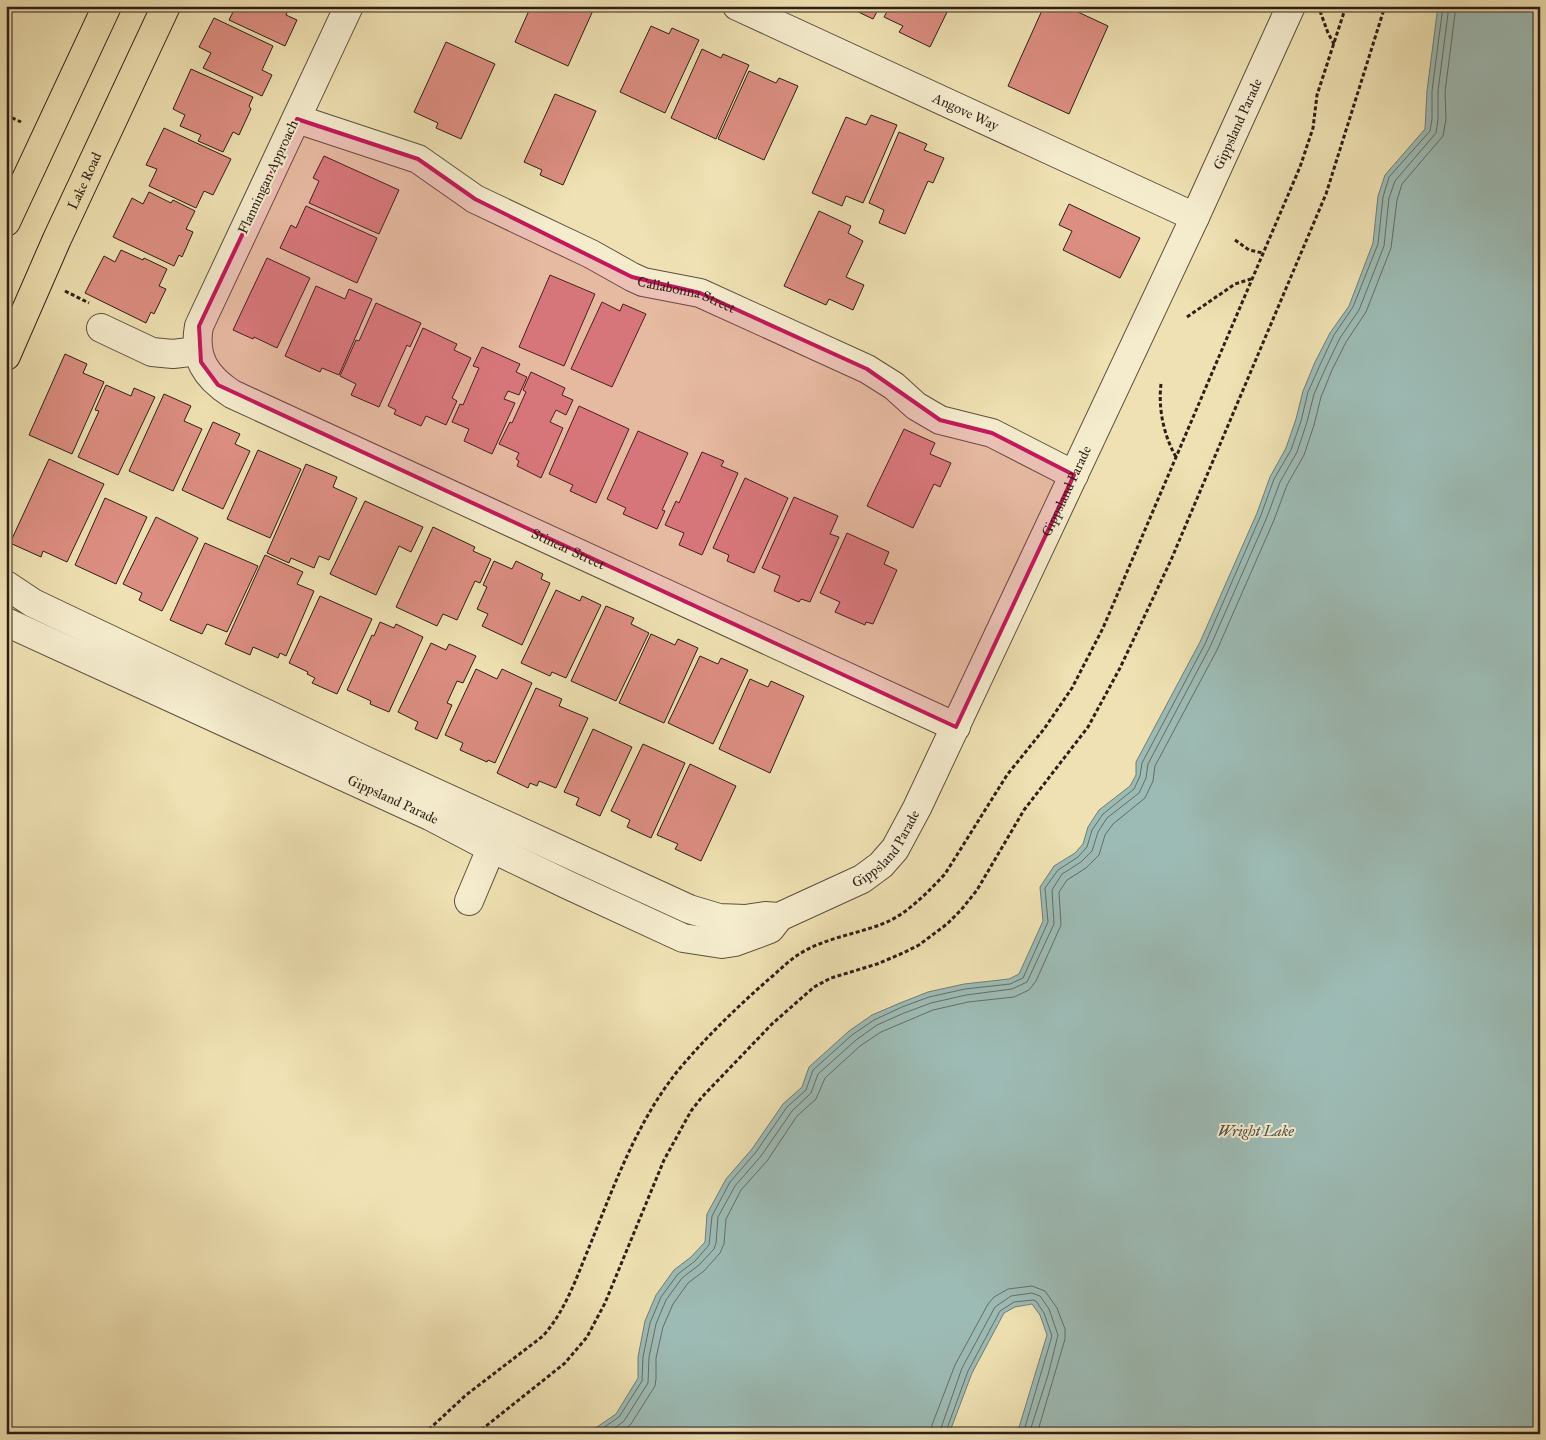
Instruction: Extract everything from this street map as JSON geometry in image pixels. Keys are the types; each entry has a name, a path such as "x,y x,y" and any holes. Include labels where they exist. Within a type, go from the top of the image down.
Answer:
{"main road":[{"path":"6,222 107,6"},
{"name":"Lake Road","path":"6,356 57,239 166,6"}],"street":[{"name":"Flanningan Approach","path":"198,351 196,338 203,314 349,6"},
{"name":"Angove Way","path":"737,6 1195,217"},
{"name":"Gippsland Parade","path":"6,584 33,603 496,836 683,938 722,944 735,942 770,929 779,917 862,879 887,860 895,849 956,728 1195,217 1291,6"},
{"name":"Callabonna Street","path":"296,119 418,159 475,199 591,254 632,277 643,282 700,293 867,369 894,386 916,406 940,420 992,433 1074,475"},
{"path":"97,316 152,352 173,354 198,351"},
{"name":"Stinear Street","path":"198,351 207,373 218,385 232,394 956,728"},
{"name":"Gippsland Parade","path":"6,622 421,812 496,836"},
{"path":"469,901 496,836"}],"path":[{"path":"476,1434 565,1362 587,1337 605,1303 664,1160 681,1128 702,1097 772,1024 814,987 831,978 876,964 903,953 919,945 952,919 977,890 1024,810 1088,727 1120,668 1171,560 1326,194 1385,6"},
{"path":"1319,8 1334,44"},
{"path":"6,115 29,125"},
{"path":"1235,240 1250,250 1263,253"},
{"path":"1187,316 1235,284 1252,279"},
{"path":"62,290 97,316"},
{"path":"1161,384 1162,421 1176,457"}],"highlighted area":[{"path":"297,119 418,159 475,199 632,277 700,293 867,369 940,420 992,433 1074,475 956,727 218,385 201,362 199,326"}],"water":[{"name":"Wright Lake","path":"1438,6 1540,6 1540,1434 1017,1434 1047,1335 1040,1315 1032,1304 1015,1307 1004,1313 972,1373 949,1434 583,1434 616,1414 638,1378 638,1357 645,1321 656,1295 674,1270 691,1257 705,1242 707,1214 726,1179 752,1149 783,1104 802,1087 809,1067 849,1031 872,1015 928,992 964,984 1009,979 1019,974 1043,921 1040,887 1054,866 1075,853 1083,844 1088,827 1099,810 1130,786 1136,775 1136,762 1200,642 1257,513 1270,477 1286,448 1303,391 1315,362 1330,333 1349,306 1373,243 1378,196 1385,175 1425,129 1427,91"}],"building":[{"path":"236,6 290,6 286,15 297,20 285,46 229,20"},
{"path":"531,6 595,6 568,66 515,42"},
{"path":"851,6 880,6 873,19 850,8"},
{"path":"890,6 950,6 930,47 899,32 903,26 884,17"},
{"path":"1044,6 1065,6 1108,26 1069,114 1008,86"},
{"path":"214,18 273,46 262,70 272,75 262,96 203,68 211,53 199,47"},
{"path":"651,26 669,34 672,28 699,40 665,113 620,92"},
{"path":"446,42 495,64 461,139 436,128 438,123 414,112"},
{"path":"702,49 721,58 723,54 749,65 716,139 671,118"},
{"path":"191,69 253,97 249,106 251,109 239,135 233,132 223,152 198,141 201,135 180,126 185,115 173,109"},
{"path":"749,71 776,83 779,78 798,86 764,160 718,139"},
{"path":"555,94 596,111 563,185 540,175 542,170 524,162"},
{"path":"871,115 897,125 863,203 846,196 842,206 812,193 846,117 866,125"},
{"path":"164,128 231,159 213,195 204,191 196,208 149,186 157,169 146,165"},
{"path":"899,132 927,144 924,150 944,158 933,183 928,181 905,234 879,223 884,210 869,203"},
{"path":"324,156 399,190 379,234 309,203 319,181 313,178"},
{"path":"149,192 171,203 173,200 195,211 186,229 193,232 182,257 179,255 174,266 113,237 132,198 143,204"},
{"path":"1069,204 1140,238 1120,278 1063,250 1072,231 1059,225"},
{"path":"306,206 377,238 357,283 280,248 291,225 296,228"},
{"path":"819,211 851,226 848,233 863,241 846,277 864,285 853,310 829,299 826,305 784,286"},
{"path":"121,250 167,269 159,286 166,289 154,314 151,312 146,323 85,293 104,256 115,262"},
{"path":"267,258 310,278 277,348 233,330"},
{"path":"550,275 595,294 564,366 519,347"},
{"path":"316,286 345,299 349,289 372,299 339,375 322,368 320,372 285,356"},
{"path":"602,302 620,311 623,304 646,314 612,387 571,369"},
{"path":"376,303 421,323 410,347 407,345 379,407 351,395 356,384 340,376 356,340 359,341"},
{"path":"423,328 457,344 454,350 471,358 452,398 457,401 446,425 426,416 421,426 394,414 396,410 388,406"},
{"path":"482,347 520,364 516,372 527,377 519,395 508,391 504,399 515,403 492,454 464,441 469,429 452,422 460,404 463,405 479,368 473,366"},
{"path":"65,354 87,364 83,373 104,382 72,454 29,435"},
{"path":"531,372 565,388 562,395 573,400 566,415 556,410 550,422 563,428 541,478 517,466 519,461 516,459 519,453 499,444 510,422 512,423 526,392 523,390"},
{"path":"106,385 131,396 134,388 155,397 118,475 78,457 99,411 95,410"},
{"path":"164,394 191,406 184,421 202,429 173,491 129,471"},
{"path":"579,406 629,429 596,503 570,491 573,485 549,474"},
{"path":"213,422 240,434 235,444 250,451 223,509 182,490"},
{"path":"904,429 935,443 930,454 951,463 940,487 934,484 913,528 867,506"},
{"path":"638,431 688,453 662,510 665,511 657,529 623,514 626,508 607,499"},
{"path":"258,450 301,469 270,538 227,519"},
{"path":"702,452 724,461 721,466 738,473 702,555 679,545 684,533 665,525 676,501 679,503"},
{"path":"49,459 104,484 67,562 43,551 41,557 10,543"},
{"path":"306,464 337,477 333,487 357,498 329,560 319,556 314,568 291,558 289,563 267,553"},
{"path":"745,478 788,498 754,573 727,561 729,555 713,548"},
{"path":"794,497 838,516 830,534 839,537 810,602 801,599 799,602 774,591 780,576 762,568"},
{"path":"105,498 147,517 116,584 75,565"},
{"path":"365,501 423,527 411,552 399,546 376,595 330,574"},
{"path":"156,517 198,538 162,611 139,600 142,593 123,584"},
{"path":"433,527 475,547 473,551 491,559 480,583 475,581 457,620 443,614 437,626 396,607"},
{"path":"847,533 889,552 884,564 897,570 873,624 866,622 865,625 835,612 840,602 820,593"},
{"path":"205,543 258,566 227,632 207,624 202,634 170,620"},
{"path":"265,555 303,572 297,584 314,591 286,656 280,653 278,658 253,647 250,655 225,644"},
{"path":"494,561 512,569 516,561 543,574 541,579 550,583 522,645 482,626 488,614 477,609 487,587 483,585"},
{"path":"556,590 580,601 582,596 601,605 566,678 552,672 550,676 521,663"},
{"path":"320,596 372,619 337,694 312,683 315,678 307,674 308,672 289,663"},
{"path":"606,606 634,618 631,624 649,633 616,701 571,681"},
{"path":"380,622 394,628 396,624 423,637 389,712 370,704 371,701 347,690 372,635 374,636"},
{"path":"651,634 675,645 678,639 698,648 664,723 619,703"},
{"path":"431,643 446,650 449,644 476,656 463,683 457,681 447,703 452,705 437,739 415,729 418,722 398,712"},
{"path":"700,656 718,664 721,658 748,670 713,744 668,723"},
{"path":"476,669 497,679 502,669 532,683 495,763 488,760 487,762 460,750 463,743 445,735"},
{"path":"750,679 768,687 771,681 804,696 770,773 719,749"},
{"path":"536,688 562,699 559,706 588,718 556,788 539,781 537,786 530,783 528,788 497,773"},
{"path":"593,729 632,747 600,816 576,805 579,798 564,792"},
{"path":"643,744 685,763 651,838 627,827 630,820 611,811"},
{"path":"690,764 736,786 701,861 675,849 678,844 657,835"}]}
